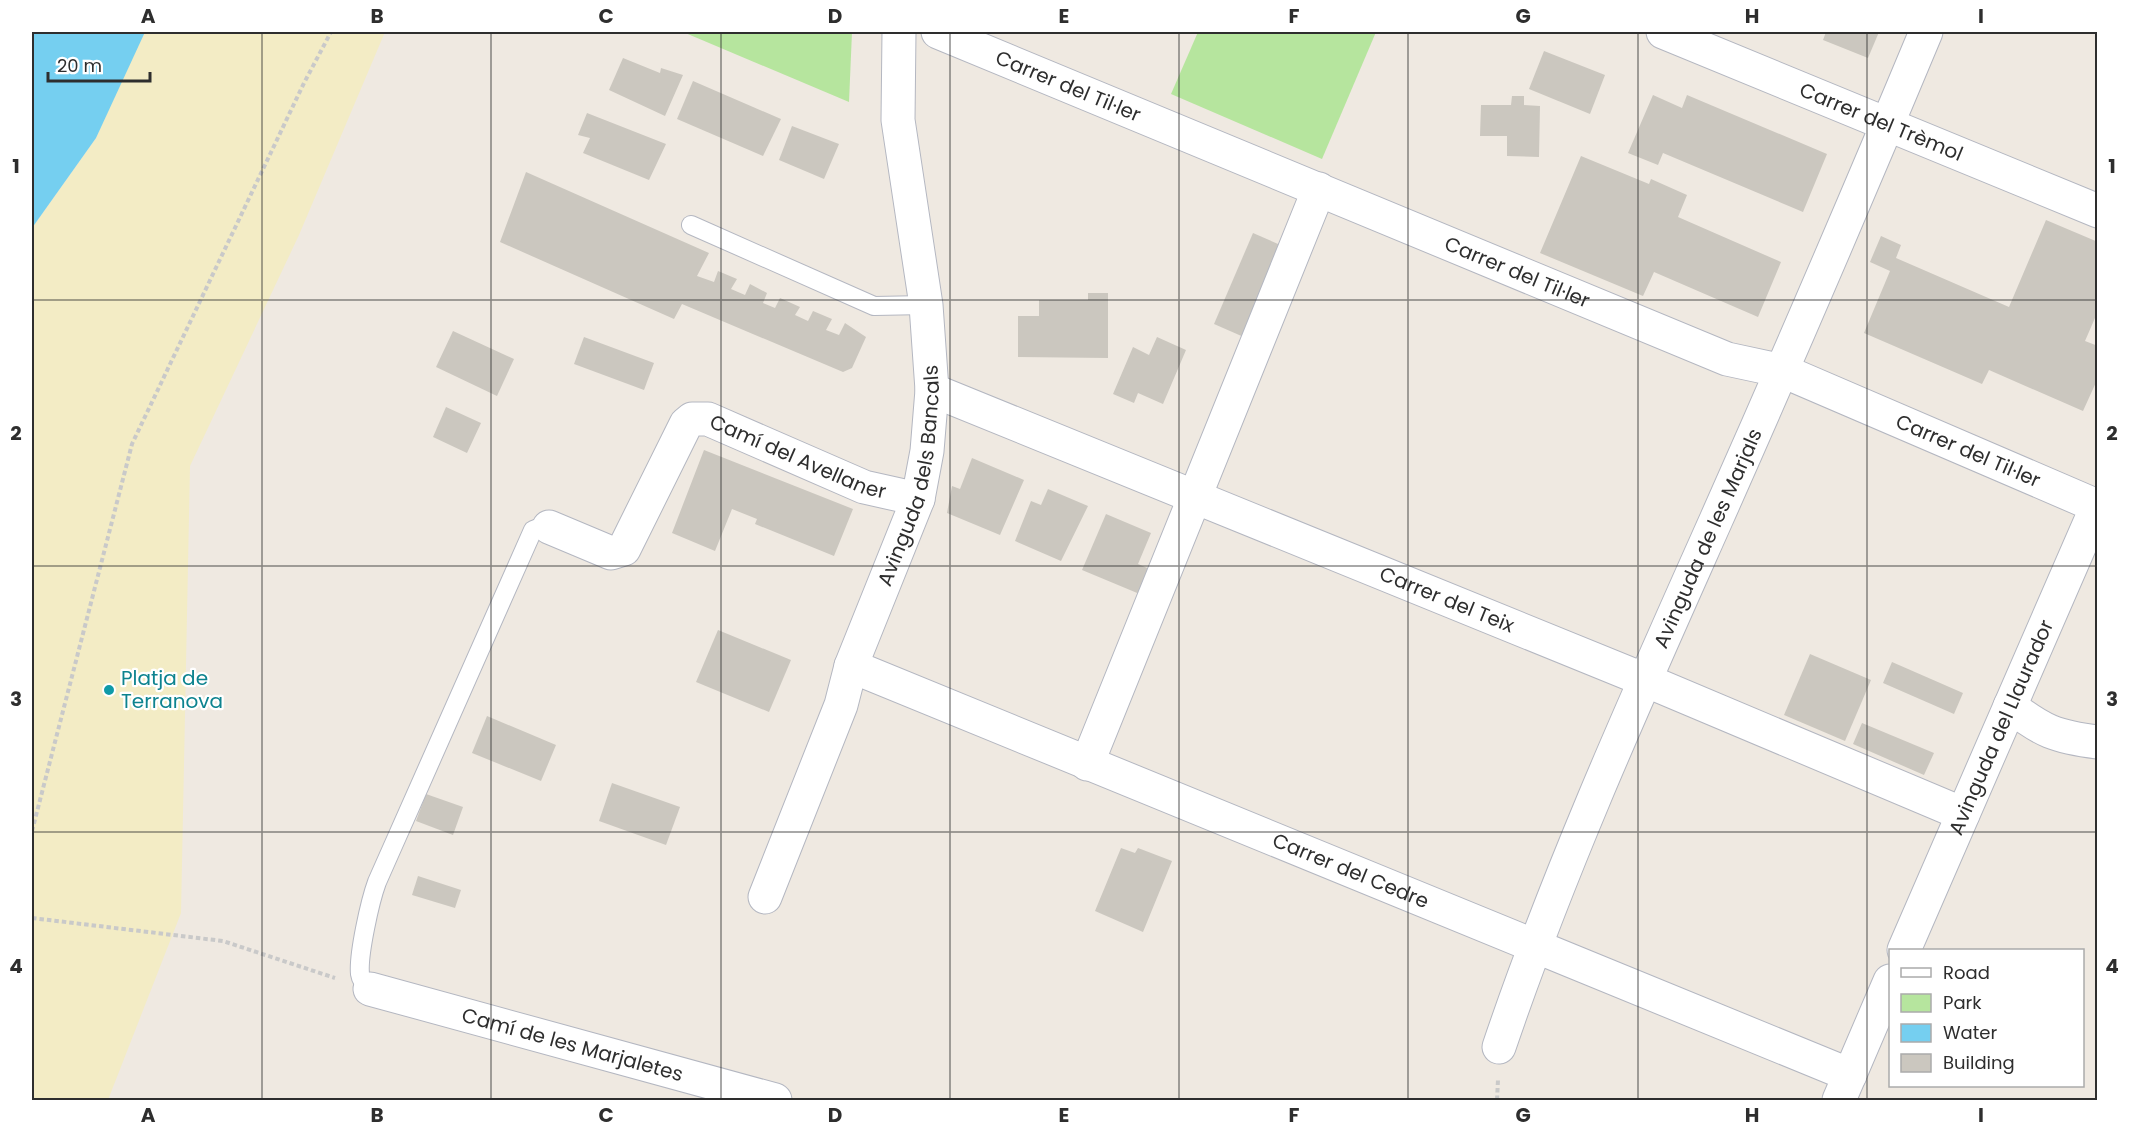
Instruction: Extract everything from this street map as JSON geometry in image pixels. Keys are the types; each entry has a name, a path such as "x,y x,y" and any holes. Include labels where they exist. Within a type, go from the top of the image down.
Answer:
{"street":[{"name":"Avinguda dels Bancals","path":"765,897 841,705 851,666 918,499 927,451 932,390 926,305 898,120 899,32"},
{"name":"Carrer del Til·ler","path":"938,32 1727,359 1783,371 2097,505"},
{"name":"Carrer del Trèmol","path":"1663,32 2097,211"},
{"name":"Avinguda de les Marjals","path":"1499,1047 1533,946 1645,680 1783,371 1926,32"},
{"path":"1087,764 1319,189"},
{"name":"Carrer del Teix","path":"932,390 1645,680 1963,814"},
{"name":"Camí del Avellaner","path":"549,527 611,553 624,549 686,423 701,418 708,419 864,487 918,499"},
{"name":"Avinguda del Llaurador","path":"1905,949 2097,505"},
{"name":"Carrer del Cedre","path":"851,666 1533,946 1844,1088"},
{"path":"2010,706 2038,728 2075,739 2097,742"},
{"path":"1844,1088 1889,983"},
{"name":"Camí de les Marjaletes","path":"370,989 775,1101"}],"lane":[{"path":"690,225 874,306 926,305"},
{"path":"370,989 363,983 360,971 370,904 377,882 533,530 543,526 549,527"}],"path":[{"path":"32,831 132,444 299,94 331,32"},
{"path":"32,918 223,941 370,989"}],"green space":[{"path":"683,32 852,32 849,102"},
{"path":"1198,32 1376,32 1322,159 1171,94"}],"sand":[{"name":"Platja de Terranova","path":"142,32 385,32 299,235 190,466 181,913 108,1100 32,1100 32,228 96,138"}],"water":[{"path":"32,32 145,32 96,138 32,228"}],"building":[{"path":"1826,32 1879,32 1868,58 1823,40"},
{"path":"1544,51 1605,75 1590,114 1529,89"},
{"path":"623,58 660,73 661,68 683,75 665,116 609,90"},
{"path":"693,81 781,119 763,156 677,119"},
{"path":"1653,95 1682,108 1687,95 1827,154 1803,212 1663,153 1658,165 1628,153"},
{"path":"1512,96 1524,96 1524,105 1540,106 1539,157 1507,156 1507,136 1480,136 1481,105 1511,105"},
{"path":"587,113 666,144 649,180 583,153 590,138 578,135"},
{"path":"792,126 839,144 824,179 779,160"},
{"path":"1581,156 1649,184 1651,179 1687,195 1678,217 1781,262 1758,317 1654,272 1643,296 1540,253"},
{"path":"526,172 709,253 697,276 714,282 718,271 737,279 731,289 745,295 750,284 767,293 763,303 775,308 780,298 800,307 795,315 808,321 813,311 832,319 826,330 839,335 845,323 866,337 852,368 843,372 682,304 674,319 500,242"},
{"path":"2046,220 2098,242 2098,311 2085,341 2098,346 2098,378 2083,411 1989,370 1982,384 1864,333 1890,271 1870,262 1881,236 1901,245 1896,258 2009,307"},
{"path":"1253,233 1285,247 1246,338 1214,324"},
{"path":"1088,293 1108,293 1108,358 1018,357 1018,316 1039,316 1039,300 1088,300"},
{"path":"453,331 514,359 497,396 436,367"},
{"path":"584,337 654,363 644,390 574,364"},
{"path":"1157,337 1186,350 1163,404 1138,393 1134,403 1113,394 1133,347 1149,355"},
{"path":"446,407 481,423 467,453 433,437"},
{"path":"704,450 853,509 834,556 755,524 757,519 732,509 715,551 672,533"},
{"path":"972,458 1024,480 1000,535 947,513 952,486 960,489"},
{"path":"1048,489 1088,506 1061,561 1015,541 1031,501 1041,505"},
{"path":"1106,514 1151,533 1138,564 1152,570 1142,595 1082,570"},
{"path":"718,630 791,660 769,712 696,682"},
{"path":"1810,654 1871,680 1845,741 1784,715"},
{"path":"1892,662 1963,693 1954,714 1883,683"},
{"path":"487,716 556,745 541,781 472,753"},
{"path":"1862,723 1934,753 1924,775 1853,744"},
{"path":"612,783 680,807 666,845 599,821"},
{"path":"426,794 463,807 453,835 416,821"},
{"path":"1121,848 1135,853 1138,848 1172,861 1143,932 1095,911"},
{"path":"418,876 461,890 455,908 412,895"}],"place":[{"name":"Platja de Terranova","path":"109,690"}]}
